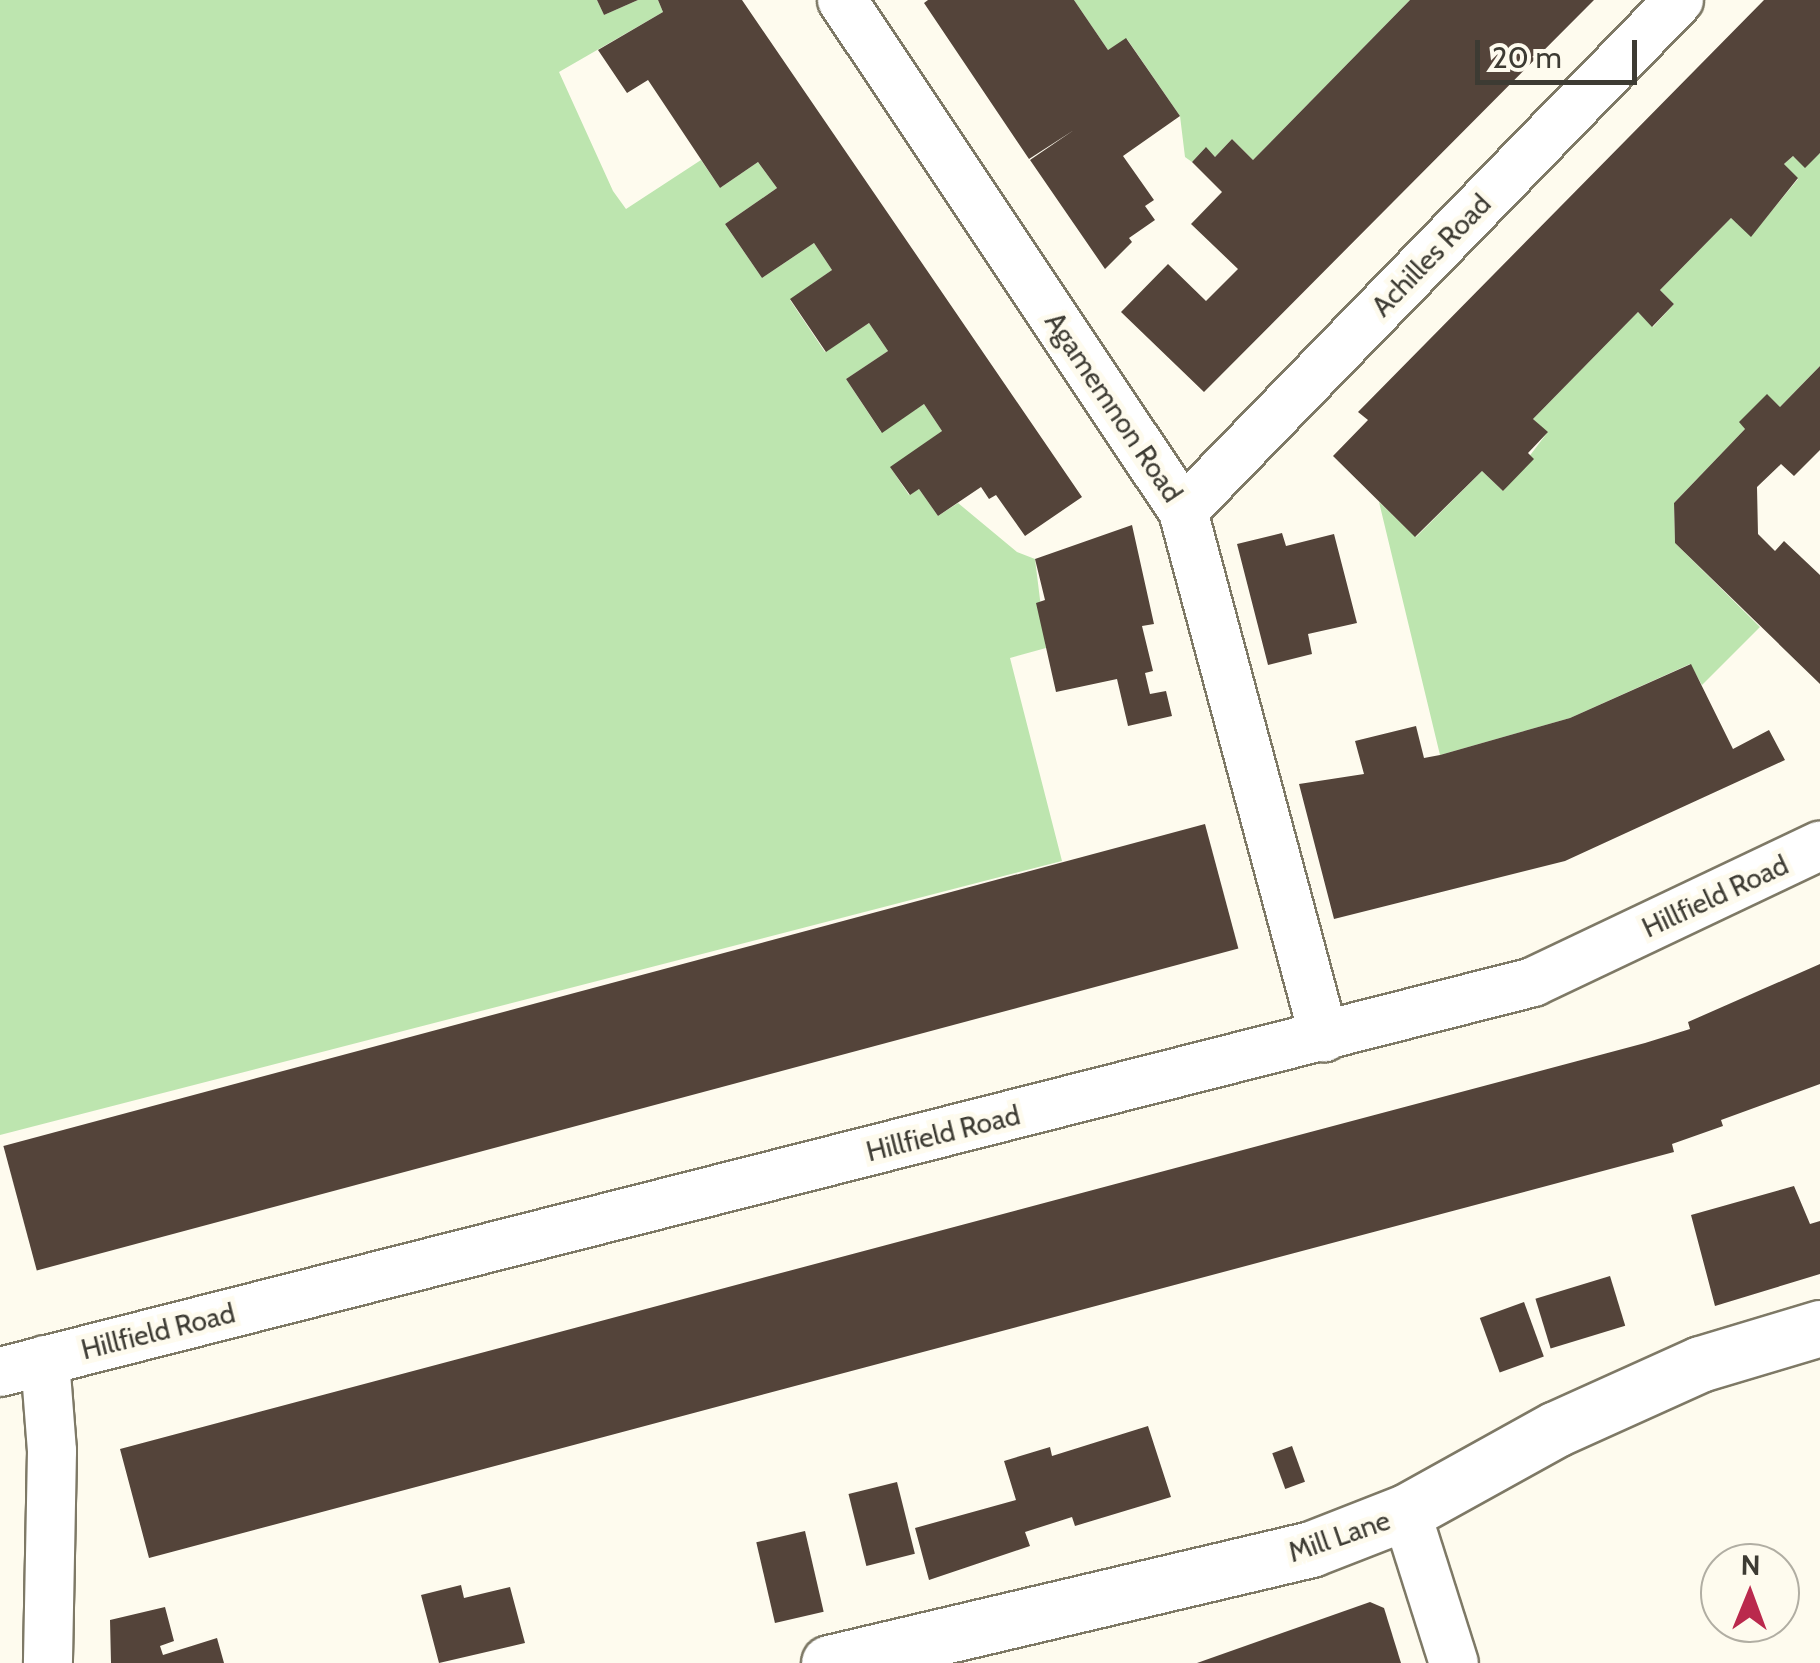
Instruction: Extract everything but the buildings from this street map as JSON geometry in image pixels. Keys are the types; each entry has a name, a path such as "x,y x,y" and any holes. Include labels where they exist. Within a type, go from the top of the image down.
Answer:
{"street":[{"name":"Agamemnon Road","path":"842,0 1183,511 1324,1037"},
{"name":"Achilles Road","path":"1183,511 1679,0"},
{"name":"Hillfield Road","path":"48,1663 52,1451 22,1366 1533,982 1820,846"},
{"name":"Mill Lane","path":"830,1663 934,1653 1311,1550 1406,1512 1556,1430 1682,1372 1820,1328"},
{"path":"1406,1512 1454,1663"}],"green space":[{"path":"0,0 597,0 604,15 638,0 658,0 663,12 559,72 613,191 626,209 701,160 720,188 758,162 777,188 725,224 762,278 814,243 832,270 790,300 825,352 869,323 888,351 846,379 881,432 924,404 942,431 891,468 909,495 919,489 938,516 958,503 1017,552 1035,559 1046,648 1010,658 1062,861 0,1135"},
{"path":"1074,0 1410,0 1253,160 1232,139 1215,157 1205,148 1192,162 1185,157 1180,116 1127,39 1108,50"},
{"path":"1820,153 1820,366 1780,407 1767,395 1740,422 1745,429 1674,503 1675,543 1760,627 1702,685 1690,664 1570,718 1440,755 1379,502 1416,537 1482,471 1503,491 1547,433 1533,419 1638,312 1653,327 1674,304 1660,290 1731,218 1751,236 1798,179 1784,164 1793,156 1805,167"}]}
